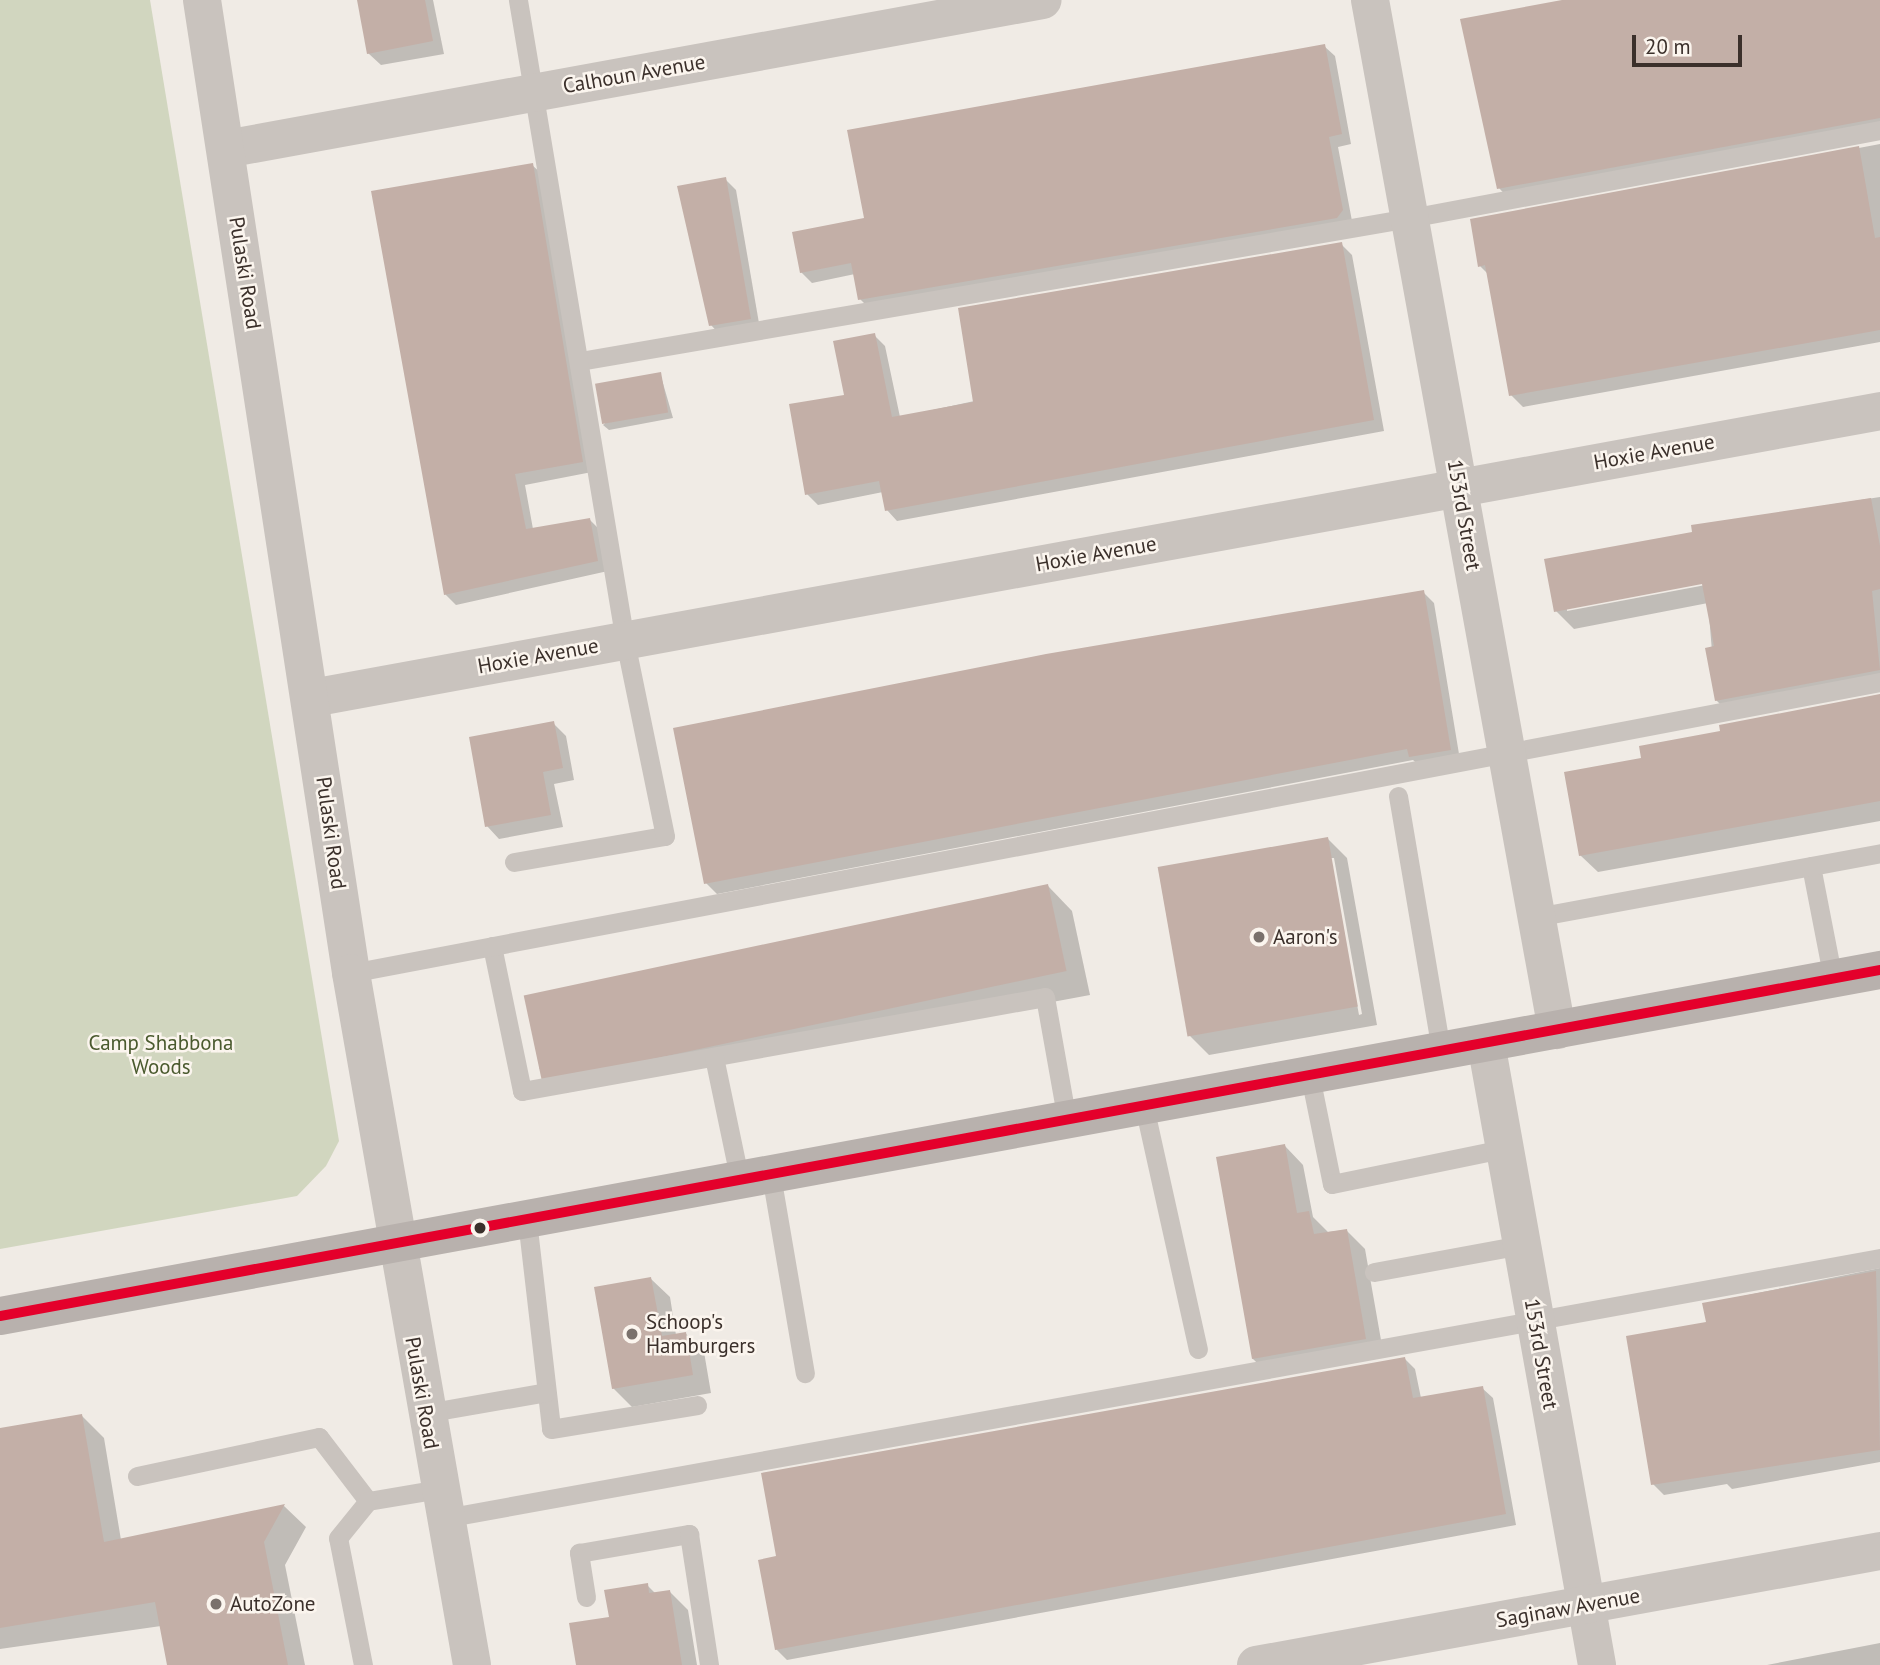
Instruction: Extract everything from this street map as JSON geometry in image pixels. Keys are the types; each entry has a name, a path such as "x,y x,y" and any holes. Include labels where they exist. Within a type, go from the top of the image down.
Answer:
{"main road":[{"path":"0,1316 1880,970"}],"street":[{"name":"Pulaski Road","path":"202,0 312,698 351,973 396,1244 472,1665"},
{"name":"Calhoun Avenue","path":"226,149 1043,0"},
{"name":"153rd Street","path":"1370,0 1557,1030"},
{"name":"Hoxie Avenue","path":"312,698 1880,411"},
{"name":"153rd Street","path":"1486,1043 1597,1665"},
{"name":"Saginaw Avenue","path":"1256,1665 1880,1551"}],"lane":[{"path":"514,862 665,836 625,640 580,361 531,93 518,0"},
{"path":"580,361 1410,218 1880,130"},
{"path":"351,973 1880,682"},
{"path":"1398,796 1441,1051"},
{"path":"1536,917 1880,853"},
{"path":"1811,866 1833,979"},
{"path":"492,946 522,1091 1045,997 1067,1121"},
{"path":"714,1057 755,1178 805,1373"},
{"path":"1310,1076 1332,1184 1503,1149"},
{"path":"1144,1106 1198,1349"},
{"path":"527,1220 551,1429 697,1405"},
{"path":"1374,1272 1521,1245"},
{"path":"368,1501 442,1504 1535,1321 1880,1258"},
{"path":"426,1413 546,1392"},
{"path":"137,1476 319,1437 368,1501"},
{"path":"363,1665 338,1538 368,1501"},
{"path":"586,1597 579,1553 689,1534 709,1665"}],"green space":[{"name":"Camp Shabbona Woods","path":"0,0 150,0 339,1141 326,1166 297,1196 0,1249"}],"building":[{"path":"357,0 425,0 433,41 367,54"},
{"path":"1562,0 1880,0 1880,118 1497,189 1460,19"},
{"path":"1325,44 1342,134 1329,137 1343,210 1337,218 858,300 851,263 800,273 792,232 864,218 847,130"},
{"path":"1859,146 1875,238 1880,237 1880,330 1509,396 1485,265 1478,267 1470,219"},
{"path":"533,163 583,462 515,474 526,529 590,518 598,561 444,595 371,191"},
{"path":"726,177 751,319 709,326 677,186"},
{"path":"1342,242 1374,420 885,511 879,481 805,495 789,404 844,395 833,341 875,333 892,417 973,402 958,308"},
{"path":"661,372 668,412 602,424 595,384"},
{"path":"1871,498 1880,546 1880,589 1872,591 1880,670 1715,701 1705,648 1714,646 1702,584 1554,612 1544,559 1692,532 1691,525"},
{"path":"1424,590 1451,750 1409,757 1407,749 704,884 673,728 1046,654"},
{"path":"1880,694 1880,801 1579,856 1564,772 1641,758 1639,746 1720,731 1719,725"},
{"path":"554,721 563,768 543,772 551,815 485,827 469,737"},
{"name":"Aaron's","path":"1328,837 1358,1006 1187,1036 1158,867"},
{"path":"1048,884 1067,971 542,1082 524,995"},
{"path":"1285,1144 1297,1213 1309,1211 1314,1234 1347,1229 1366,1339 1252,1359 1216,1157"},
{"path":"1876,1271 1880,1450 1651,1485 1626,1336 1706,1322 1702,1303"},
{"name":"Schoop's Hamburgers","path":"651,1277 662,1336 686,1332 693,1375 612,1389 594,1287"},
{"path":"1405,1357 1413,1398 1483,1386 1506,1514 775,1650 758,1560 776,1556 761,1473"},
{"path":"82,1414 104,1542 285,1504 264,1542 288,1665 167,1665 155,1602 0,1628 0,1428"},
{"path":"648,1583 649,1593 670,1590 682,1665 576,1665 569,1623 609,1617 604,1590"}],"transit line":[{"path":"0,1316 1880,970"}],"place":[{"name":"Aaron's","path":"1259,937"},
{"name":"Schoop's Hamburgers","path":"632,1334"},
{"name":"AutoZone","path":"216,1604"}]}
